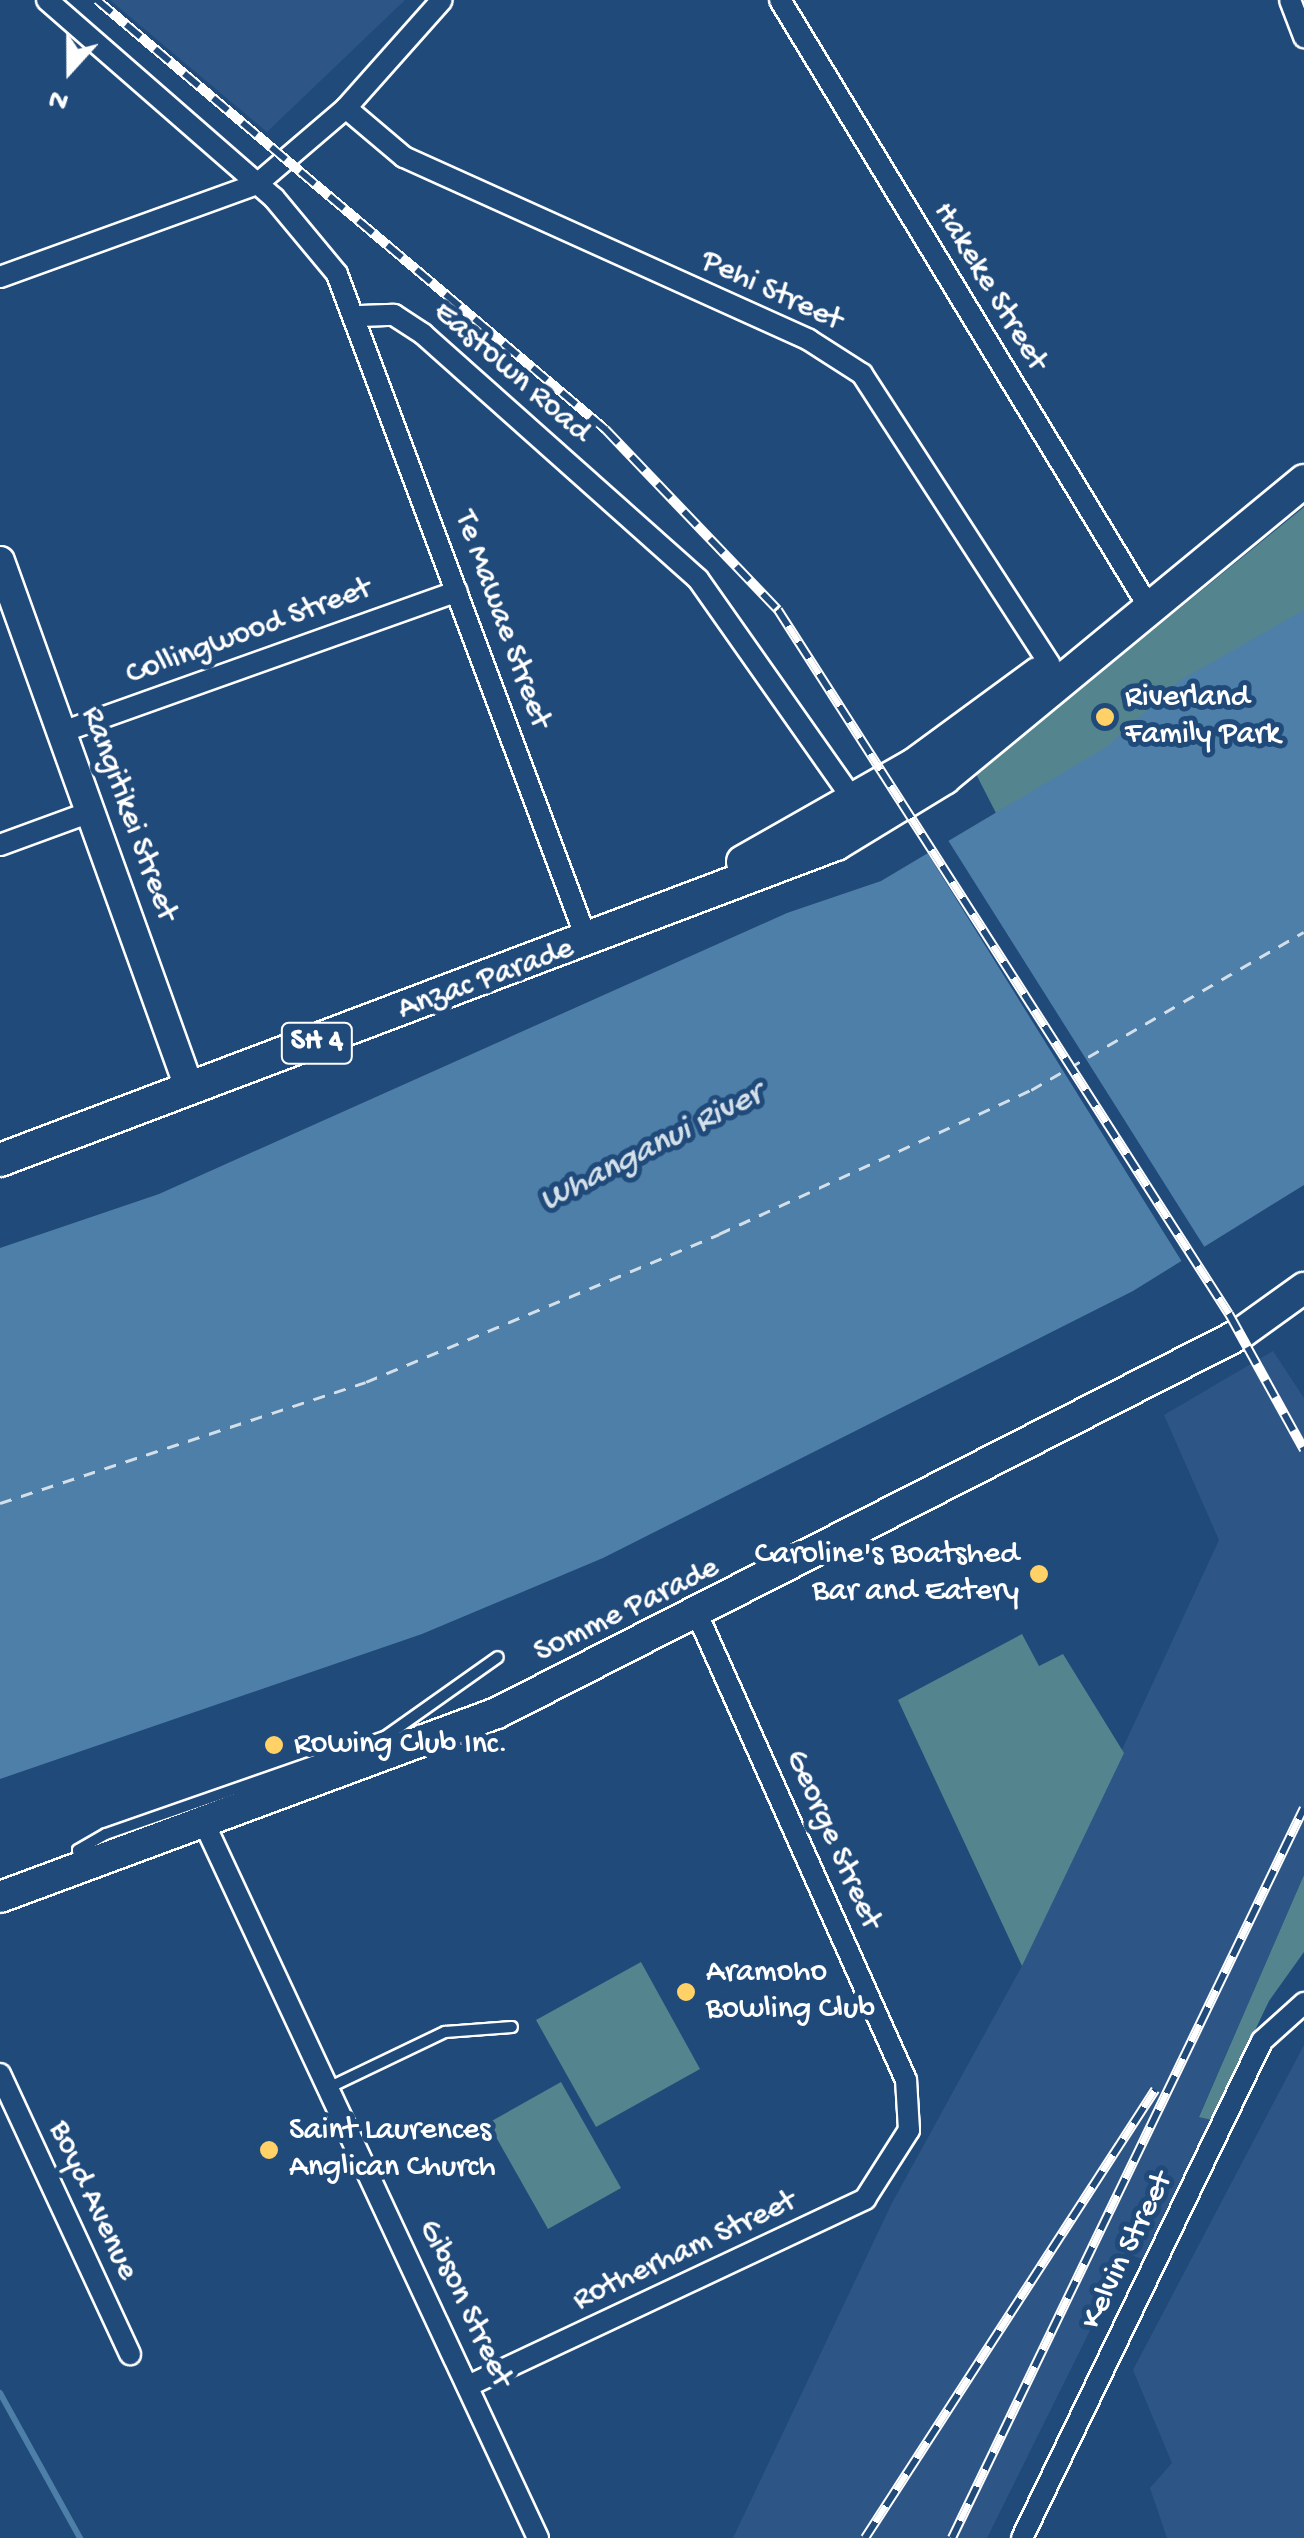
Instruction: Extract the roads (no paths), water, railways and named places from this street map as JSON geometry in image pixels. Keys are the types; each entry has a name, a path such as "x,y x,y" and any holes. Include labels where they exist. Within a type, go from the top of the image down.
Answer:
{"main road":[{"name":"Anzac Parade","path":"0,1160 588,942 882,820 1304,482"},
{"name":"Anzac Parade","path":"634,922 855,802 1050,665 1140,610"},
{"name":"Somme Parade","path":"0,1896 417,1747 698,1616 1240,1334 1304,1288"}],"street":[{"path":"47,0 257,184 322,250 360,316"},
{"path":"0,277 257,184 346,108 442,0"},
{"name":"Hakeke Street","path":"780,0 1140,610"},
{"path":"1290,0 1304,38"},
{"name":"Pehi Street","path":"346,108 404,157 809,340 862,374 1050,665"},
{"name":"Eastown Road","path":"360,316 394,314 423,334 698,580 855,802"},
{"name":"Te Mawae Street","path":"360,316 588,942"},
{"name":"Rangitikei Street","path":"0,561 190,1090"},
{"name":"Collingwood Street","path":"62,732 457,591"},
{"path":"0,845 90,812"},
{"name":"George Street","path":"698,1616 906,2080 912,2113 903,2148"},
{"name":"Gibson Street","path":"204,1825 470,2385 538,2538"},
{"name":"Kelvin Street","path":"1022,2538 1262,2041 1304,2003"},
{"name":"Boyd Avenue","path":"0,2074 130,2354"},
{"name":"Rotherham Street","path":"470,2385 851,2208 878,2189 903,2148"}],"lane":[{"path":"82,1869 78,1850 106,1834 364,1746 498,1657"},
{"path":"328,2088 445,2032 512,2027"}],"water":[{"name":"Whanganui River","path":"1304,610 1304,1185 1133,1291 603,1558 422,1634 0,1779 0,1248 159,1194 787,913 881,881 1108,746 1179,681"}],"waterway":[{"path":"0,2393 80,2538"}],"railway":[{"path":"97,0 605,429 778,610 1229,1314 1304,1450"},
{"path":"952,2538 1304,1808"},
{"path":"865,2538 1155,2090"}],"place":[{"name":"Riverland Family Park","path":"1105,717"},
{"name":"Caroline's Boatshed Bar and Eatery","path":"1039,1574"},
{"name":"Rowing Club Inc.","path":"274,1745"},
{"name":"Aramoho Bowling Club","path":"686,1992"},
{"name":"Saint Laurences Anglican Church","path":"269,2150"}]}
